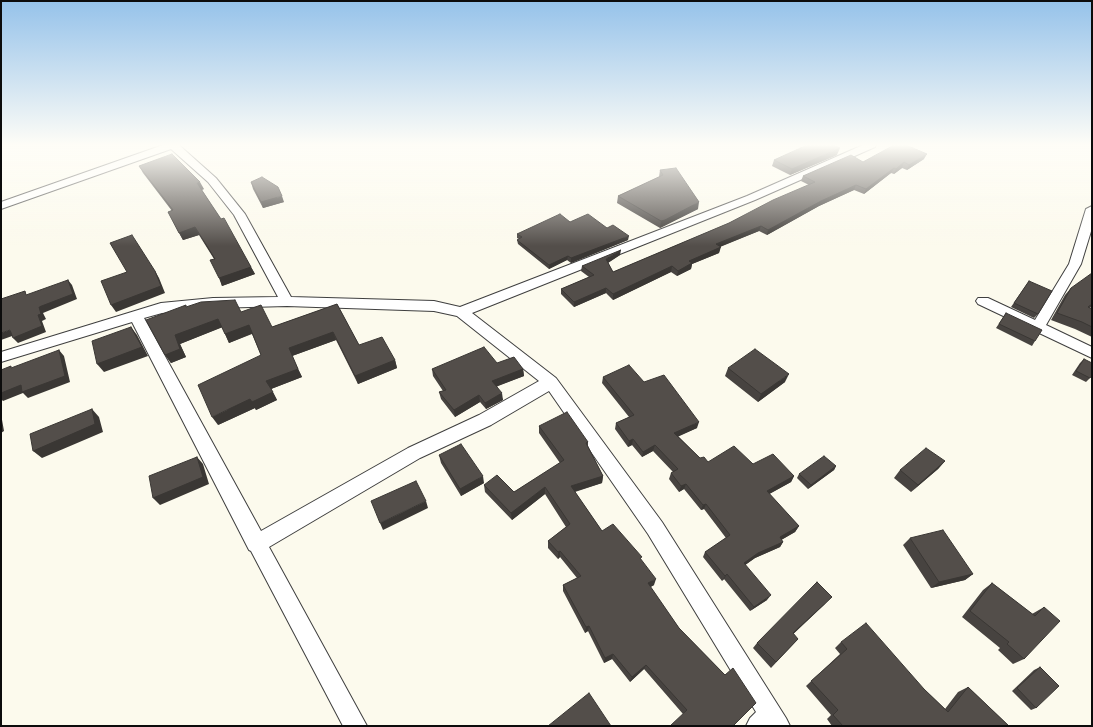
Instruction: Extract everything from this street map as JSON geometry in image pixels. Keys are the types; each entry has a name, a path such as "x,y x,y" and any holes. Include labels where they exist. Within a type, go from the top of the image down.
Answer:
{"street":[{"path":"1,206 77,179"},
{"path":"211,179 239,214 286,301"},
{"path":"461,312 751,198 794,179"},
{"path":"1038,326 1075,264 1092,209"},
{"path":"1,357 161,308 213,303 286,301 434,306 461,312 552,382 655,528 769,722"},
{"path":"983,301 1092,353"},
{"path":"135,315 256,544 355,726"},
{"path":"256,544 414,453 485,420 552,382"}],"building":[{"path":"149,179 197,179 200,182 197,183 221,219 224,218 251,267 219,278 210,260 215,259 195,227 179,233 168,212 173,210"},
{"path":"258,179 265,179 278,187 282,196 261,202 251,182"},
{"path":"655,179 683,179 699,202 661,221 618,196"},
{"path":"809,179 879,179 866,189 856,185 821,201 768,230 761,226 716,244 721,247 689,261 692,263 678,271 672,266 613,294 606,288 574,302 561,289 594,275 582,266 621,250 606,259 613,272 729,223 773,200 815,182"},
{"path":"560,214 570,222 588,214 607,228 613,225 629,236 571,258 568,256 549,265 517,240 522,237 517,234"},
{"path":"132,235 155,271 161,286 111,305 101,281 127,272 110,243"},
{"path":"1092,273 1092,304 1088,307 1092,309 1092,327 1057,313 1071,288"},
{"path":"68,280 73,294 39,307 41,314 38,315 42,326 13,338 10,330 1,333 1,299 25,291 26,295"},
{"path":"1029,281 1052,291 1038,314 1014,303"},
{"path":"235,300 241,312 261,305 272,327 337,304 359,345 382,337 395,360 355,376 333,332 289,348 298,369 266,381 273,392 252,402 250,399 212,417 198,385 261,355 249,325 225,334 218,319 175,335 180,349 165,355 146,320 186,305 186,307 201,302"},
{"path":"1006,313 1042,330 1035,341 999,324"},
{"path":"131,327 142,347 97,364 92,341"},
{"path":"484,347 497,363 514,357 523,369 492,381 502,393 485,403 479,395 454,410 439,392 446,390 432,369"},
{"path":"755,349 789,374 761,394 728,368"},
{"path":"59,350 65,376 22,392 21,385 1,393 1,370 11,366 11,368"},
{"path":"1084,359 1092,363 1092,375 1090,378 1076,371"},
{"path":"629,365 644,382 664,375 699,422 674,433 700,458 704,457 708,462 734,446 753,464 773,454 794,476 767,491 799,526 780,537 783,542 758,553 744,563 771,595 754,607 727,574 725,576 705,552 730,535 706,504 703,505 686,484 681,486 671,473 678,469 655,445 643,452 633,439 629,441 616,423 634,415 603,377"},
{"path":"92,409 95,424 33,451 30,434"},
{"path":"567,412 588,442 586,443 603,476 571,486 602,531 613,524 642,557 640,558 656,579 648,583 679,628 725,675 733,668 756,703 733,726 670,726 687,710 646,665 632,677 613,654 605,658 589,626 586,627 563,585 581,576 560,551 558,552 548,541 570,524 545,487 511,513 484,485 497,475 514,492 564,460 539,426"},
{"path":"461,444 483,476 460,489 439,455"},
{"path":"926,448 945,461 918,485 900,470"},
{"path":"824,456 836,466 811,485 799,474"},
{"path":"197,457 203,477 153,498 149,476"},
{"path":"416,481 426,501 380,523 371,501"},
{"path":"943,530 973,574 939,582 910,538"},
{"path":"817,582 832,597 793,633 798,639 776,662 757,643"},
{"path":"992,583 1035,616 1044,607 1060,621 1024,659 1007,644 1009,642 970,611"},
{"path":"866,623 924,689 948,712 968,687 1009,726 843,726 833,715 838,710 811,681 847,649 841,642"},
{"path":"1040,667 1059,686 1036,708 1017,688"},
{"path":"589,693 611,726 548,726"}]}
